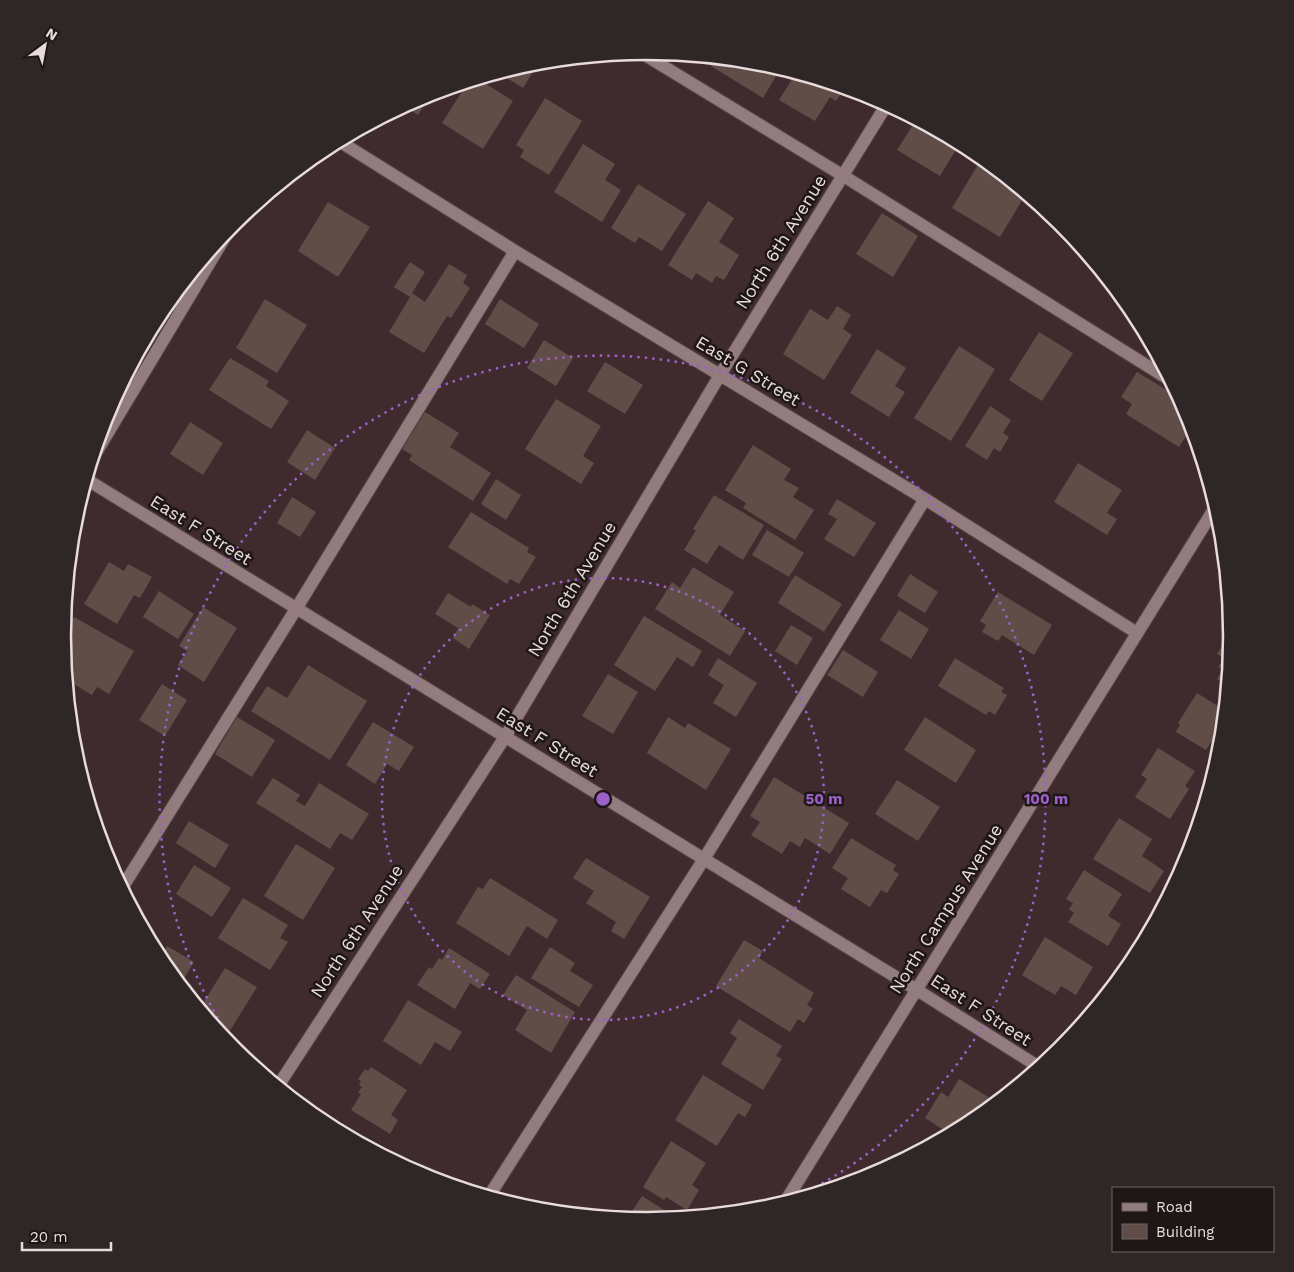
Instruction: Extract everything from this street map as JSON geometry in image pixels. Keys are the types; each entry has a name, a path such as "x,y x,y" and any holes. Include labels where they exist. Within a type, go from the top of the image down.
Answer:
{"street":[{"path":"653,60 842,175 1160,374"},
{"name":"North 6th Avenue","path":"281,1081 505,737 720,375 883,111"},
{"name":"East G Street","path":"346,145 515,251 925,499 1137,634"},
{"path":"126,882 296,609 515,251"},
{"path":"110,429 213,257"},
{"name":"East F Street","path":"92,483 917,990 1032,1064"},
{"path":"493,1190 704,859 925,499"},
{"name":"North Campus Avenue","path":"789,1194 1210,516"}],"building":[{"path":"712,64 722,65 776,75 763,98 711,66"},
{"path":"533,71 523,88 507,78"},
{"path":"792,79 841,94 836,101 830,97 815,121 779,100"},
{"path":"486,84 513,101 483,149 442,123 462,91"},
{"path":"545,98 582,121 549,175 520,157 524,150 516,145"},
{"path":"424,105 418,115 411,111"},
{"path":"913,125 956,150 940,176 897,150"},
{"path":"583,144 615,164 605,180 621,190 602,222 554,192"},
{"path":"978,165 1023,199 1000,237 952,208"},
{"path":"638,184 686,214 662,251 639,237 635,243 611,228"},
{"path":"708,201 734,218 719,242 739,255 724,280 716,276 712,283 696,273 692,280 668,265"},
{"path":"328,202 370,227 338,277 298,251"},
{"path":"882,213 918,236 893,277 856,254"},
{"path":"410,262 425,272 412,293 425,302 449,264 467,275 463,283 470,288 451,318 447,316 424,353 389,332 410,297 394,287"},
{"path":"265,299 307,325 277,373 236,348"},
{"path":"500,299 539,324 524,348 485,324"},
{"path":"837,306 851,315 843,329 852,335 824,380 783,354 810,309 828,320"},
{"path":"1039,332 1073,353 1042,401 1009,380"},
{"path":"544,340 573,358 556,386 527,368"},
{"path":"959,346 995,369 951,441 914,418"},
{"path":"877,349 906,368 895,386 905,392 889,417 850,393"},
{"path":"230,358 269,381 266,386 289,401 271,429 209,390"},
{"path":"605,362 643,385 625,414 587,391"},
{"path":"1137,372 1168,391 1186,436 1179,447 1126,414 1132,404 1121,397"},
{"path":"556,399 601,426 583,456 594,463 581,484 525,449"},
{"path":"990,406 1011,420 1003,433 1009,437 1000,452 994,448 987,460 965,446"},
{"path":"425,412 459,433 450,447 491,473 473,501 409,460 412,455 402,449"},
{"path":"190,422 223,443 203,475 170,454"},
{"path":"307,430 335,448 315,480 287,462"},
{"path":"753,445 791,469 784,480 799,488 793,497 814,510 795,540 743,508 746,503 725,490"},
{"path":"1078,463 1122,490 1107,513 1117,519 1107,535 1054,502"},
{"path":"496,479 521,495 506,520 481,504"},
{"path":"714,495 764,525 743,560 719,545 707,564 684,550 696,530 693,529"},
{"path":"292,497 316,512 300,537 277,523"},
{"path":"837,499 876,523 854,557 824,539 837,519 828,514"},
{"path":"471,512 529,548 527,552 536,557 519,584 510,579 507,584 448,547"},
{"path":"767,530 804,553 789,577 752,555"},
{"path":"109,562 124,571 128,564 152,577 140,598 134,595 117,624 84,604"},
{"path":"693,567 734,592 720,615 745,631 730,656 655,609 672,582 680,588"},
{"path":"910,574 938,592 925,613 897,596"},
{"path":"795,575 842,604 824,632 778,603"},
{"path":"159,591 194,614 178,639 143,617"},
{"path":"998,592 1052,625 1034,655 1002,635 998,641 982,632 986,625 980,621"},
{"path":"448,593 471,607 472,604 490,615 469,649 453,638 458,628 435,614"},
{"path":"203,607 237,628 204,682 178,665 187,651 179,646"},
{"path":"899,610 929,629 911,659 880,640"},
{"path":"644,616 702,651 693,667 677,657 655,691 614,665"},
{"path":"74,617 134,651 109,694 97,687 92,695 73,684 71,621"},
{"path":"791,625 813,638 797,665 775,651"},
{"path":"1223,645 1222,657 1217,654"},
{"path":"843,650 878,672 863,697 827,675"},
{"path":"718,658 757,683 736,717 713,703 724,685 708,675"},
{"path":"955,658 1004,688 1001,692 1007,695 995,715 989,711 986,715 938,686"},
{"path":"1222,660 1222,669 1218,667"},
{"path":"308,665 367,701 330,760 251,711 267,686 287,698"},
{"path":"1222,671 1221,682 1217,679"},
{"path":"608,674 638,692 613,734 582,716"},
{"path":"162,684 187,700 165,736 139,720"},
{"path":"1197,693 1218,707 1213,743 1211,742 1206,750 1176,732 1180,724 1178,723"},
{"path":"237,717 275,740 252,777 215,754"},
{"path":"668,717 685,728 688,723 731,749 706,790 647,753"},
{"path":"925,717 976,750 956,783 904,750"},
{"path":"373,722 414,747 399,771 387,764 375,784 346,765"},
{"path":"1158,748 1195,771 1185,786 1189,789 1170,819 1135,797 1147,779 1141,775"},
{"path":"774,777 849,823 830,854 805,838 800,847 790,841 782,854 751,835 760,822 750,816"},
{"path":"273,778 300,795 296,801 305,806 319,783 369,814 352,840 340,833 330,849 256,803"},
{"path":"897,780 940,807 918,841 875,814"},
{"path":"1119,818 1152,839 1142,856 1164,871 1150,893 1093,859"},
{"path":"189,821 229,845 215,868 176,843"},
{"path":"851,838 896,865 893,870 899,874 887,893 881,890 870,907 841,889 848,878 832,868"},
{"path":"296,844 335,868 303,920 264,896"},
{"path":"586,858 650,897 624,939 611,931 616,922 586,903 594,891 573,878"},
{"path":"194,865 231,888 212,917 176,894"},
{"path":"1084,870 1122,894 1108,916 1121,924 1108,946 1068,922 1074,913 1069,909 1073,903 1066,899"},
{"path":"490,878 558,920 547,939 527,926 509,956 456,923 478,887 483,889"},
{"path":"243,898 288,925 280,938 288,942 270,970 218,938"},
{"path":"1045,937 1093,967 1076,995 1061,986 1055,995 1022,975"},
{"path":"744,940 763,951 759,958 814,993 807,1005 813,1009 804,1023 798,1019 790,1032 716,986"},
{"path":"167,946 194,962 184,978 168,956 165,951"},
{"path":"550,947 575,963 570,971 593,985 579,1007 531,978"},
{"path":"449,948 490,974 480,989 470,983 455,1009 417,985 429,967 432,969 439,958 442,960"},
{"path":"225,968 257,987 229,1032 203,1003"},
{"path":"516,975 575,1012 551,1053 515,1030 527,1010 503,995"},
{"path":"408,1000 462,1032 450,1051 435,1042 421,1065 383,1041"},
{"path":"739,1019 782,1046 776,1056 782,1059 763,1090 721,1064 737,1038 730,1033"},
{"path":"371,1067 407,1090 391,1115 398,1120 390,1134 351,1110 361,1094 358,1092 362,1087 359,1085 361,1081 358,1079 365,1069 368,1071"},
{"path":"703,1075 752,1105 745,1117 738,1113 717,1146 675,1120"},
{"path":"959,1079 990,1098 943,1130 925,1118 941,1092 948,1097"},
{"path":"671,1141 706,1163 692,1185 699,1190 687,1210 666,1197 664,1200 643,1187"},
{"path":"642,1196 667,1211 647,1212 632,1212"}]}
